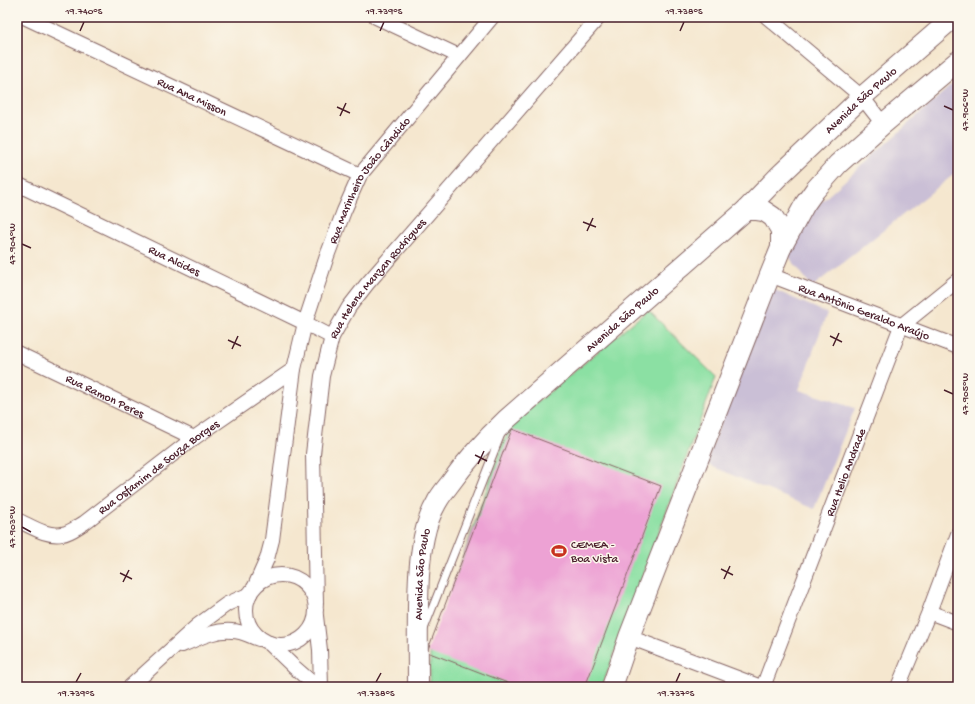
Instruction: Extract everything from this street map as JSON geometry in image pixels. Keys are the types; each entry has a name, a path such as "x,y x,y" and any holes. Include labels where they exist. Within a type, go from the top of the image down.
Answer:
{"main road":[{"name":"Avenida São Paulo","path":"418,687 418,589 421,556 427,523 437,502 456,476 488,438 507,419 746,210 780,175 862,97 954,17"},
{"path":"612,687 629,637 770,275 781,248 805,204 838,164 958,61"},
{"path":"746,210 764,211 773,217 780,230 781,248"}],"street":[{"name":"Rua Ana Misson","path":"24,17 360,175"},
{"path":"376,17 459,56"},
{"name":"Rua Marinheiro João Cândido","path":"294,369 305,323 327,256 344,211 360,175 492,17"},
{"name":"Rua Helena Manzan Rodrigues","path":"321,687 320,650 316,609 313,454 322,376 332,337 349,307 367,284 599,17"},
{"path":"767,17 862,97 883,124"},
{"name":"Rua Alcides","path":"17,184 332,337"},
{"name":"Rua Antônio Geraldo Araújo","path":"770,275 958,347"},
{"name":"Rua Helio Andrade","path":"762,687 902,326 958,280"},
{"name":"Rua Ramon Peres","path":"17,353 194,438"},
{"path":"294,369 272,540 267,559 246,605 246,616 249,626 256,635 317,687"},
{"name":"Rua Osfamim de Souza Borges","path":"17,520 47,534 62,534 72,530 84,523 194,438 294,369"},
{"path":"898,687 929,612 958,534"},
{"path":"130,687 197,626 227,604 252,590 263,579 274,575 285,574 296,577 305,584 312,593 316,609 313,626 306,635 297,642 286,645 275,645 232,630 209,634 172,649"},
{"path":"929,612 958,623"},
{"path":"629,637 762,687"}],"lane":[{"path":"417,647 507,419"}],"shaded area":[{"path":"957,80 958,171 812,287 787,254 802,219"},
{"path":"768,287 827,313 799,390 855,408 814,509 706,464"}],"green space":[{"name":"CEMEA - Boa Vista","path":"648,310 716,377 602,687 430,687 430,651 500,451 511,424"}],"building":[{"name":"CEMEA - Boa Vista","path":"512,429 661,486 585,687 518,687 427,652"}],"place":[{"name":"CEMEA - Boa Vista","path":"559,551"}]}
